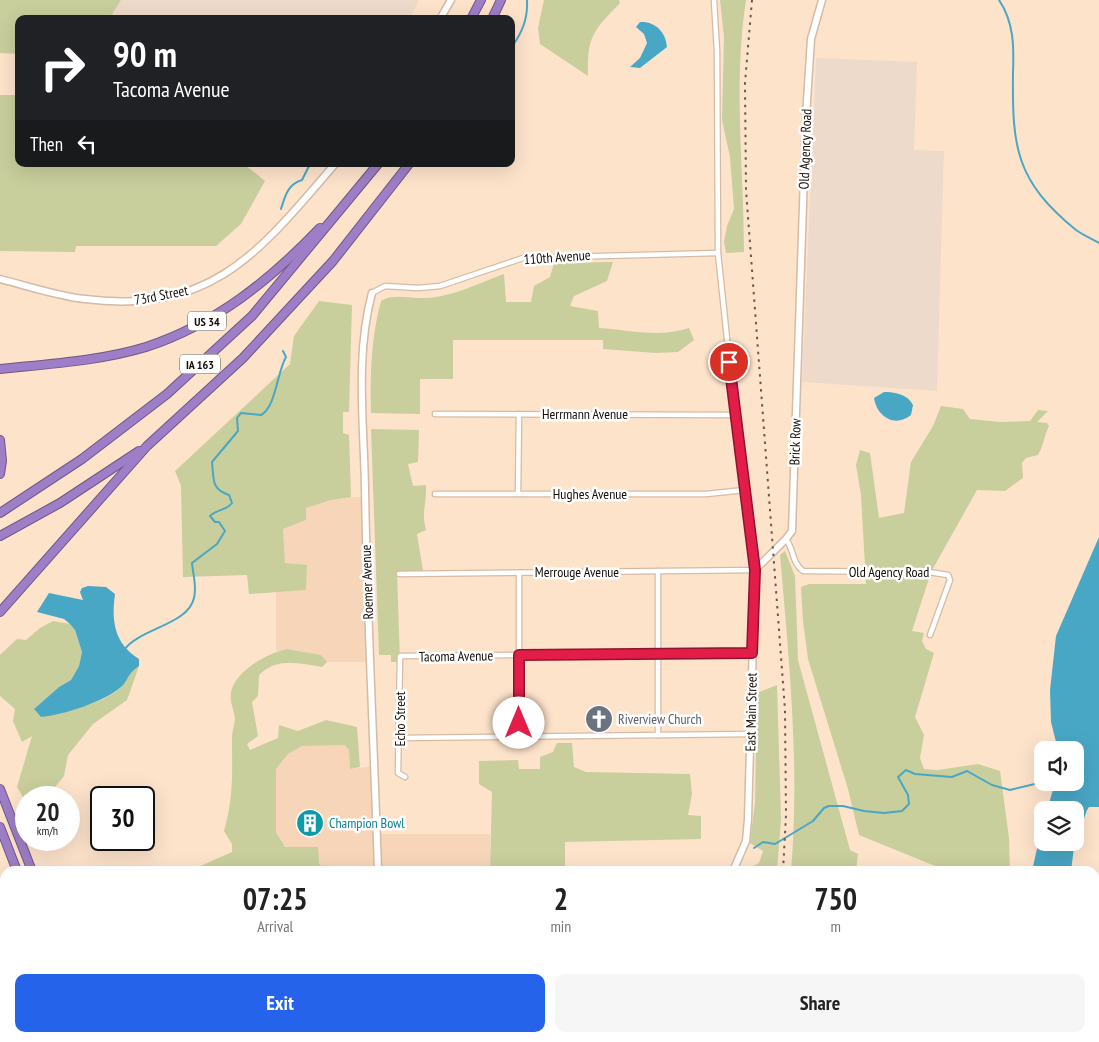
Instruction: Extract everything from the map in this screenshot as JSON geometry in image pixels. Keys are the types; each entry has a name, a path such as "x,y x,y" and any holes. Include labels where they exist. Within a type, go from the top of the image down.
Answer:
{"highway":[{"path":"473,15 481,0"},
{"path":"494,15 502,0"},
{"name":"US 34","path":"0,369 108,356 146,347 183,333 216,316 259,286 284,264 366,180 376,167"},
{"path":"0,612 147,446 250,351 333,261 407,167"},
{"name":"IA 163","path":"0,513 82,460 167,394 252,316 366,180"},
{"path":"0,440 2,461 0,474"},
{"path":"0,536 60,503 147,446"},
{"path":"0,790 30,866"},
{"path":"0,827 15,866"}],"street":[{"path":"442,15 451,0"},
{"name":"East Main Street","path":"714,0 718,51 718,253 735,415 755,570 746,841 735,866"},
{"name":"Old Agency Road","path":"799,299 811,48 822,0"},
{"name":"73rd Street","path":"0,279 83,299 115,302 147,301 182,294 214,282 243,261 277,231 332,167"},
{"name":"110th Avenue","path":"372,293 386,286 418,288 440,286 523,258 718,253"},
{"name":"Roemer Avenue","path":"372,293 366,313 362,372 366,565 378,866"},
{"name":"Brick Row","path":"755,570 792,531 799,299"},
{"name":"Herrmann Avenue","path":"435,414 735,415"},
{"path":"518,494 519,414"},
{"name":"Hughes Avenue","path":"435,494 706,494 745,490"},
{"name":"Old Agency Road","path":"786,539 792,547 797,566 803,571 929,572 948,575 950,580 930,634"},
{"name":"Merrouge Avenue","path":"399,574 755,570"},
{"path":"658,572 658,735"},
{"path":"519,573 519,737"},
{"name":"Tacoma Avenue","path":"400,656 752,653"},
{"name":"Echo Street","path":"400,656 398,774 405,777"},
{"path":"400,738 751,734"}],"shaded area":[{"path":"78,0 419,0 411,15 77,15"},
{"path":"816,58 917,62 914,150 944,151 937,391 802,382"},
{"path":"365,497 371,662 327,662 321,655 287,649 276,651 276,592 306,590 307,566 285,563 283,529 306,520 306,508 331,500"},
{"path":"345,745 349,750 350,769 376,766 377,834 490,834 490,866 321,866 285,847 276,832 276,769 288,754 302,746"}],"green space":[{"path":"0,0 121,0 112,15 15,15 15,54 0,53"},
{"path":"544,0 619,0 620,3 603,21 594,35 589,52 588,76 540,44 538,28"},
{"path":"720,0 746,0 740,63 744,252 726,253 724,242 727,226 734,209 730,157 722,120 724,37"},
{"path":"0,95 15,95 15,167 248,167 265,181 241,224 216,246 76,246 75,252 0,251"},
{"path":"613,262 607,281 574,296 570,306 598,311 599,328 655,333 689,328 694,340 678,352 656,353 603,349 603,340 453,340 453,379 420,379 420,414 371,413 372,357 381,301 395,297 430,298 441,296 504,274 506,302 531,302 534,286 550,277 554,263"},
{"path":"319,301 352,305 349,412 343,412 343,433 349,435 351,497 331,500 306,508 306,520 283,529 285,563 307,565 306,590 249,594 247,575 183,577 181,486 175,471 290,364 294,336"},
{"path":"941,406 963,409 970,419 1000,422 1030,421 1038,410 1048,411 1037,422 1047,423 1049,426 1042,448 1038,455 1026,458 1022,463 1023,478 1005,491 977,490 931,572 912,631 924,633 922,641 926,649 934,653 915,717 924,735 920,758 924,769 938,770 978,764 1000,771 1009,838 1010,866 935,866 859,835 848,789 808,659 801,587 809,584 866,584 861,495 856,465 860,450 870,453 879,518 904,513 911,462 933,426"},
{"path":"371,429 419,430 418,462 408,464 413,486 426,485 424,518 426,530 417,534 423,571 397,572 400,662 391,662 391,655 379,655"},
{"path":"785,551 795,576 798,660 850,850 858,854 857,866 791,866 794,753 790,673 780,555"},
{"path":"53,621 70,624 75,630 82,652 79,666 71,680 59,687 34,709 41,717 104,699 121,687 139,666 127,700 93,724 68,755 64,776 56,786 17,786 32,736 22,742 13,721 15,709 0,696 0,655 17,639 26,640 40,628"},
{"path":"287,649 321,655 327,662 322,667 297,663 281,664 266,669 259,675 258,696 252,702 258,736 247,744 250,750 278,738 279,725 298,731 326,720 357,727 360,767 350,769 349,750 345,745 302,746 288,754 276,769 276,832 285,847 318,847 319,864 321,866 200,866 232,852 232,844 224,831 232,784 232,737 235,718 231,701 232,689 244,672 272,654"},
{"path":"777,685 781,819 777,866 753,866 759,863 763,851 750,843 755,802 757,693"},
{"path":"557,743 572,743 574,767 586,772 690,774 692,794 688,815 701,816 701,839 565,842 565,866 490,866 492,792 479,784 479,761 518,760 519,769 540,769 540,757 553,752"}],"water":[{"path":"640,22 650,23 659,28 667,47 640,68 630,67 640,58 647,43 644,34 636,27"},
{"path":"884,392 896,393 907,398 913,405 911,415 899,421 883,415 876,405 874,398"},
{"path":"1099,537 1099,807 1089,807 1084,819 1084,801 1050,801 1053,791 1084,791 1084,741 1056,741 1051,722 1050,690 1056,636"},
{"path":"88,586 106,587 115,594 114,614 116,631 125,646 139,659 139,666 114,693 94,703 71,711 41,717 34,709 59,687 71,680 79,666 82,652 75,630 70,624 64,619 37,612 49,593 83,600 80,592 82,588"},
{"path":"1036,851 1074,851 1072,866 1033,866"}],"waterway":[{"path":"515,42 524,26 527,0"},
{"path":"999,0 1008,17 1012,35 1014,122 1017,143 1029,179 1056,212 1076,230 1099,243"},
{"path":"281,209 288,191 293,184 302,180 308,167"},
{"path":"124,650 141,636 173,621 190,607 195,589 192,563 217,544 225,531 219,522 215,522 210,516 232,503 229,495 219,490 214,483 212,462 238,431 237,418 241,413 261,415 270,405 286,357 283,351"},
{"path":"754,848 763,842 775,844 813,821 824,808 829,806 843,806 884,813 902,811 909,804 908,795 898,777 906,770 915,774 952,777 967,771 992,785 1010,790 1034,784"}],"railway":[{"path":"752,0 745,83 746,190 785,710 786,815 783,866"}],"place":[{"name":"Riverview Church","path":"599,719"},
{"name":"Champion Bowl","path":"310,823"}],"route":[{"path":"519,723 519,655 752,653 755,570 729,362"}]}
